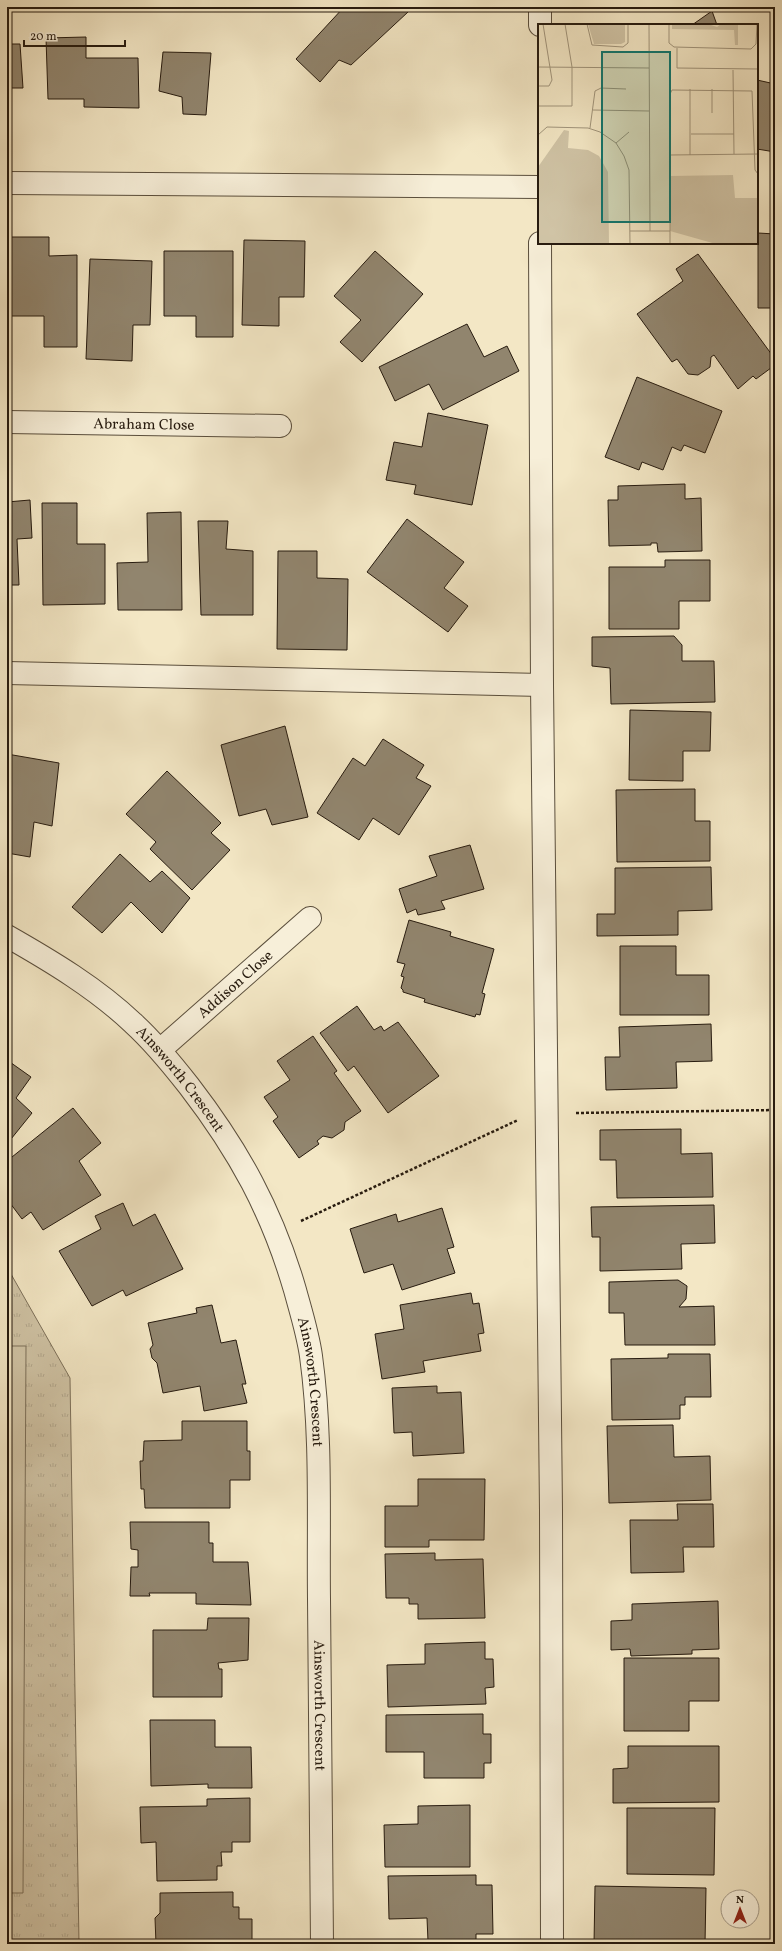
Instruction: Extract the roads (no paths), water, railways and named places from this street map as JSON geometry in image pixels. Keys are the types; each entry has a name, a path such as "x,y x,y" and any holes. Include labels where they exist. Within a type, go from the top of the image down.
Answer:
{"street":[{"path":"540,7 540,24"},
{"path":"7,183 538,187"},
{"path":"540,244 542,685 551,1502 552,1944"},
{"name":"Abraham Close","path":"7,422 280,426"},
{"path":"7,673 542,685"},
{"name":"Addison Close","path":"160,1050 310,918"},
{"name":"Ainsworth Crescent","path":"7,936 36,952 103,998 132,1022 160,1050 197,1096 240,1160 260,1195 276,1232 303,1319 310,1353 315,1390 318,1442 322,1944"}]}
